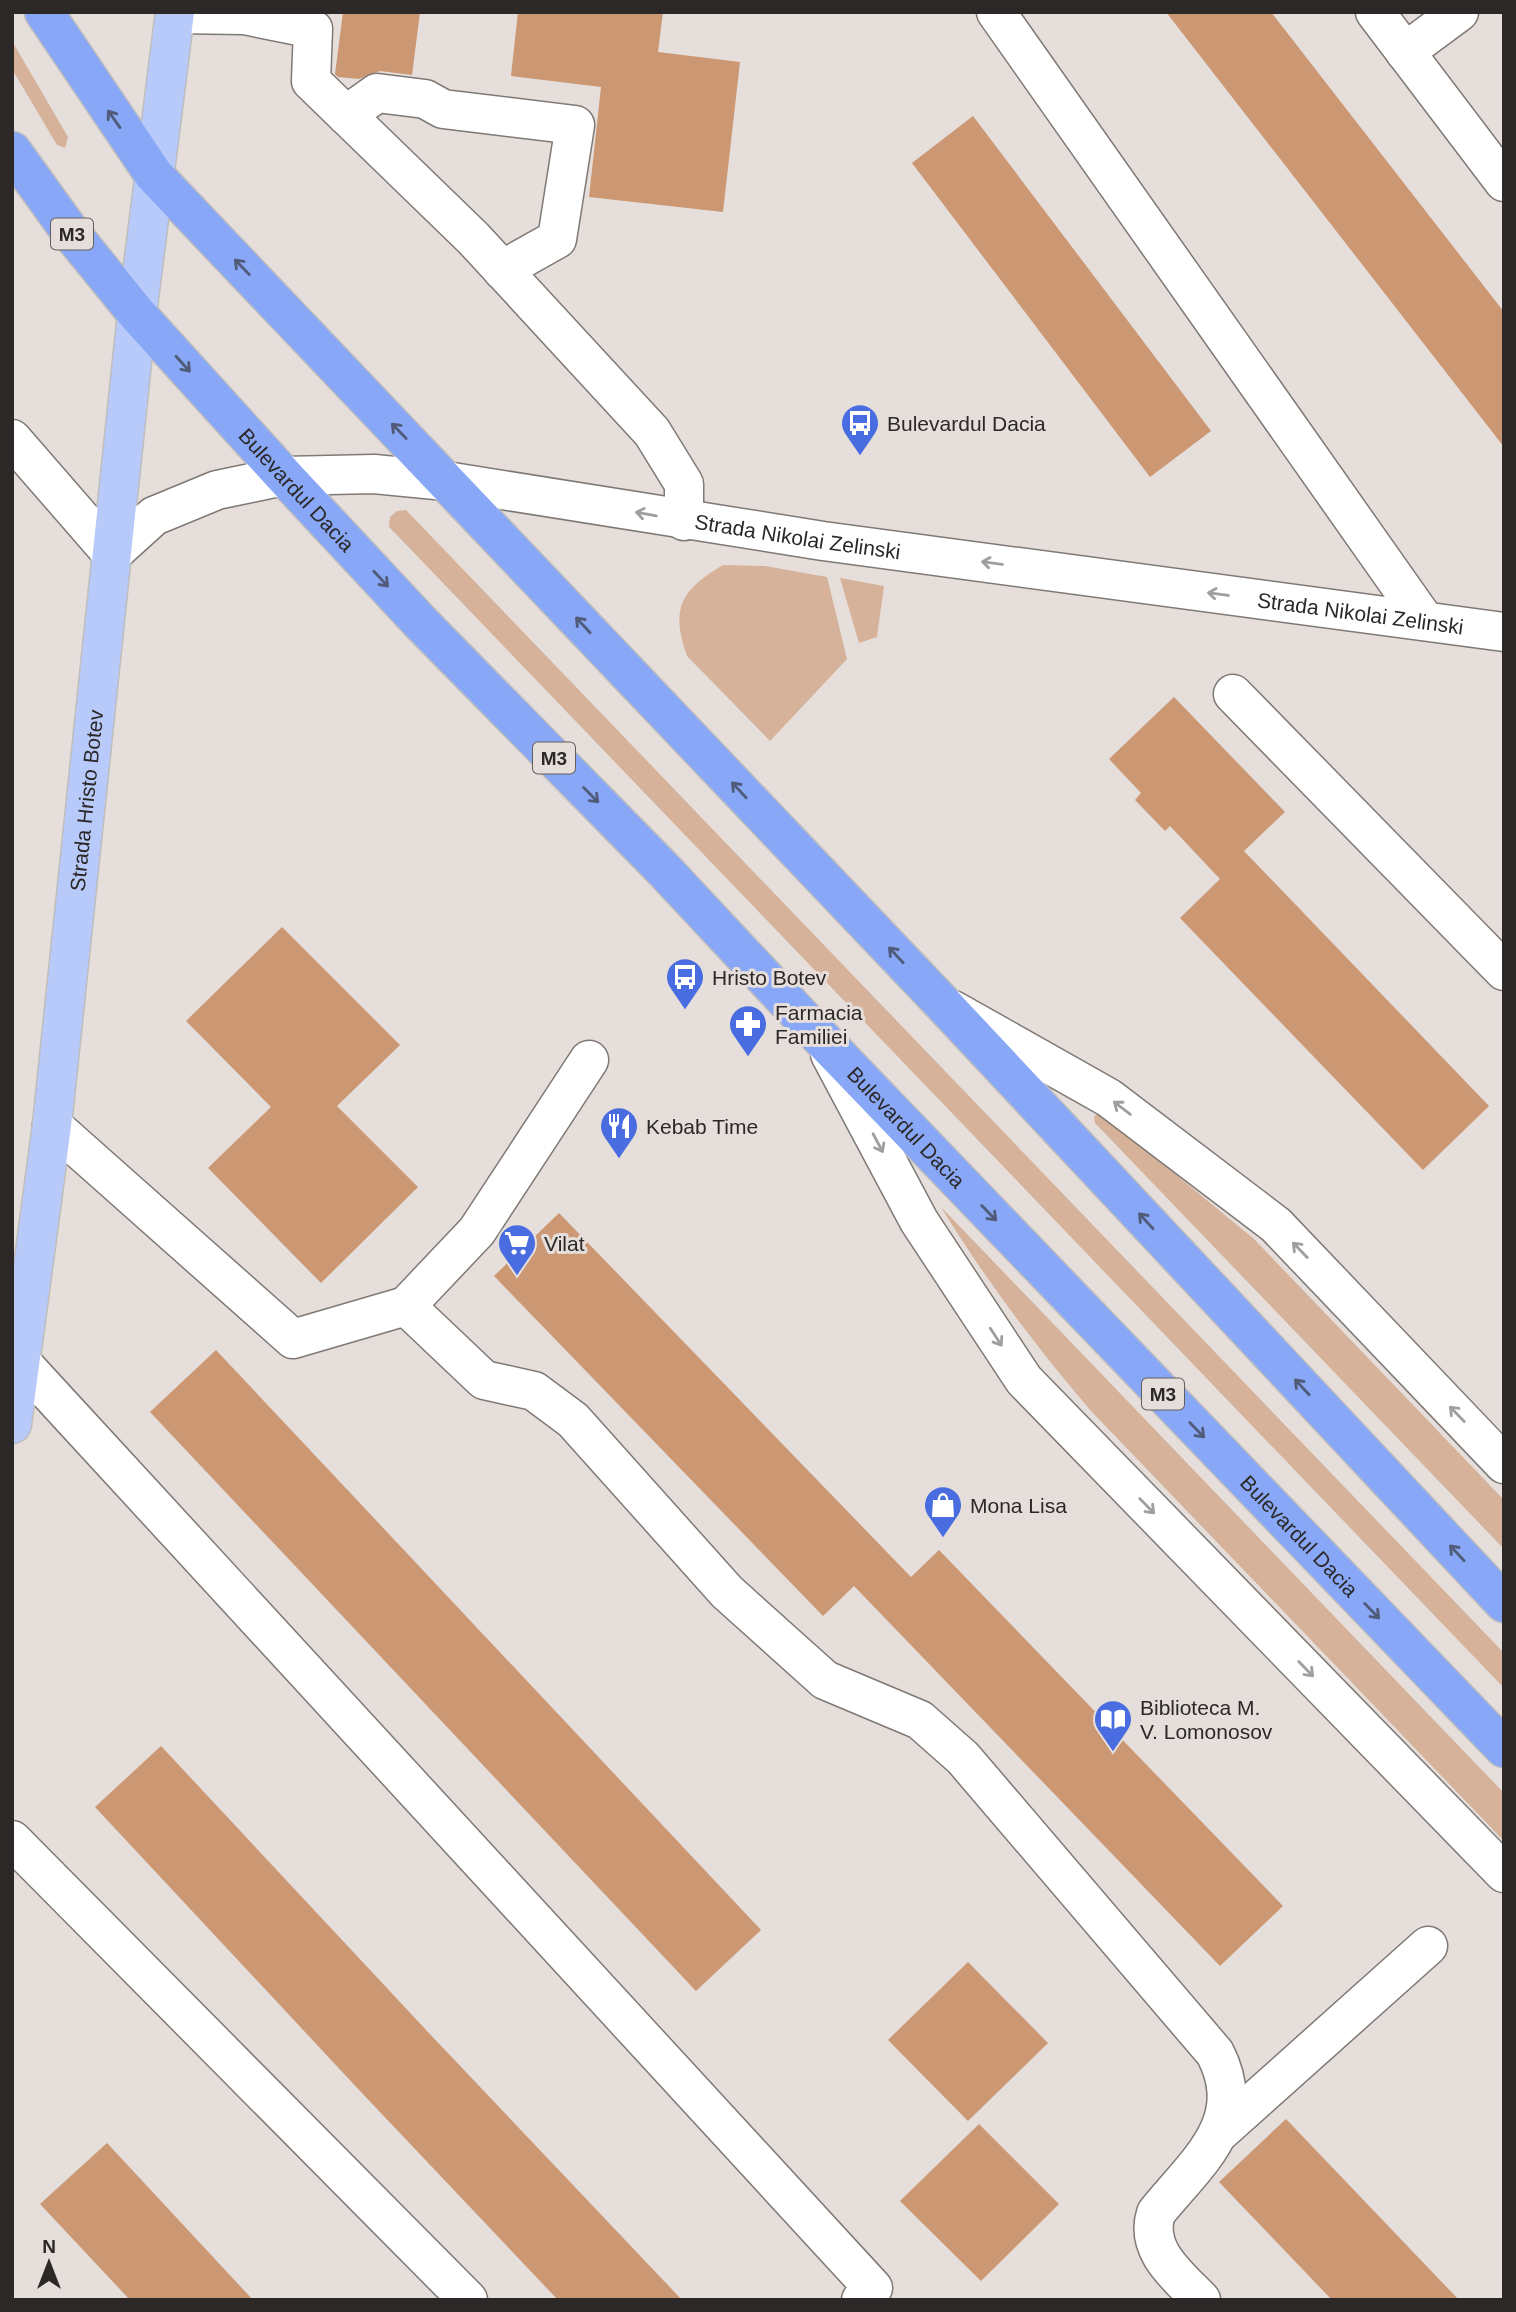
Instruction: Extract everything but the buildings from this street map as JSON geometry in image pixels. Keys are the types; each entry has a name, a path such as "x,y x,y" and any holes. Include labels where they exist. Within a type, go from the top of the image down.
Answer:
{"highway":[{"path":"44,12 153,174 943,1004 1504,1603"},
{"name":"Bulevardul Dacia","path":"12,151 71,233 137,314 421,623 756,966 822,1040 1504,1748"}],"main road":[{"name":"Strada Hristo Botev","path":"12,1424 52,1125 137,314 175,13"}],"street":[{"path":"996,12 1425,621"},
{"path":"1375,12 1504,182"},
{"path":"1405,52 1459,12"},
{"path":"175,13 244,15 313,29 311,81 502,270 652,432 684,484 684,521"},
{"path":"346,115 377,93 425,99 443,109 575,125 556,239 502,270"},
{"path":"12,439 112,554"},
{"name":"Strada Nikolai Zelinski","path":"112,554 154,516 217,490 284,476 374,474 446,481 684,521 1504,632"},
{"path":"1233,694 1504,971"},
{"path":"943,1004 1109,1098 1276,1225 1504,1464"},
{"path":"822,1040 919,1222 1024,1380 1504,1873"},
{"path":"52,1125 293,1339 406,1306 477,1231 589,1060"},
{"path":"406,1306 484,1380 534,1391 573,1420 727,1592 825,1680 920,1720 963,1758 1215,2053 1227,2075 1229,2103 1221,2132"},
{"path":"21,1362 873,2288 861,2300"},
{"path":"12,1840 468,2300"},
{"path":"1201,2300 1155,2247 1151,2228 1156,2213 1221,2132 1428,1946"}],"shaded area":[{"path":"12,41 68,137 65,148 57,145 12,69"},
{"path":"406,510 1504,1653 1504,1688 389,527 390,517 397,511"},
{"path":"723,565 765,566 827,577 847,659 770,741 687,656 682,639 680,613 683,602 697,583"},
{"path":"840,578 884,586 877,637 859,643"},
{"path":"1101,1113 1254,1239 1504,1500 1504,1549 1095,1123 1094,1116"},
{"path":"941,1207 1504,1793 1504,1841 1091,1411 1012,1312"}],"place":[{"name":"Bulevardul Dacia","path":"860,457"},
{"name":"Hristo Botev","path":"685,1011"},
{"name":"Farmacia Familiei","path":"748,1058"},
{"name":"Kebab Time","path":"619,1160"},
{"name":"Vilat","path":"517,1277"},
{"name":"Mona Lisa","path":"943,1539"},
{"name":"Biblioteca M. V. Lomonosov","path":"1113,1753"}]}
